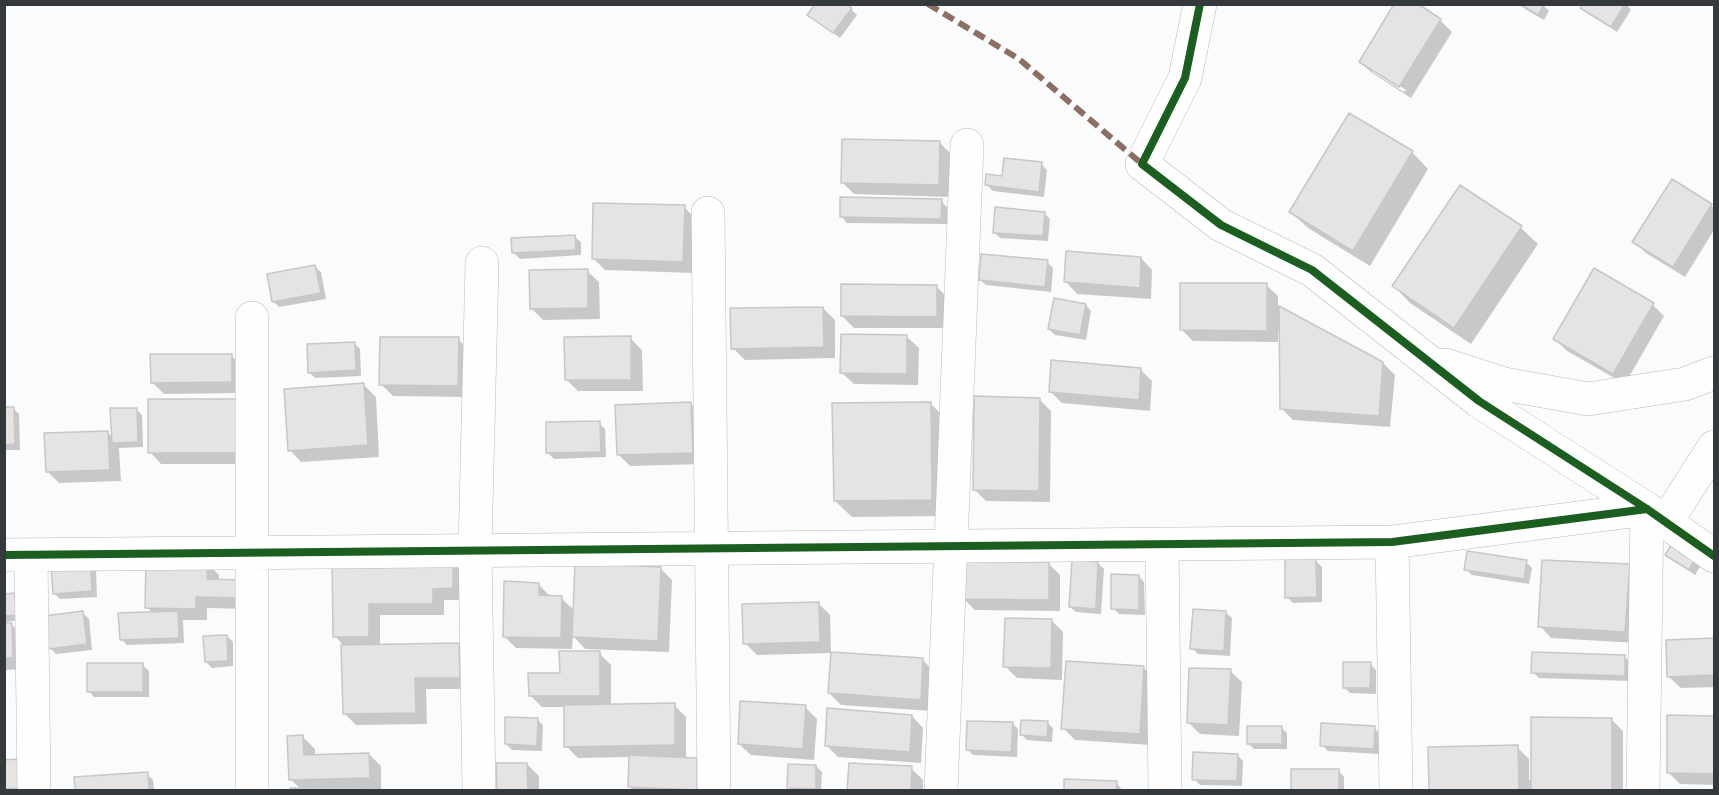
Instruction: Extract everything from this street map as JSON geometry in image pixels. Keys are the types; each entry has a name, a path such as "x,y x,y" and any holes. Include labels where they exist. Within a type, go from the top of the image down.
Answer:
{"street":[{"path":"1200,4 1185,78 1142,164 1221,225 1312,270 1479,401 1714,556"},
{"path":"941,790 967,145"},
{"path":"708,213 714,790"},
{"path":"479,790 475,550 482,263"},
{"path":"252,318 252,790"},
{"path":"1425,359 1504,384 1588,399 1685,384 1714,373"},
{"path":"1643,790 1656,516 1714,447"},
{"path":"34,790 18,555 1392,542 1656,516"},
{"path":"1392,542 1396,790"},
{"path":"1162,544 1165,790"}],"building":[{"path":"815,4 846,4 852,8 833,33 807,15"},
{"path":"1394,4 1418,4 1441,19 1399,87 1359,62"},
{"path":"1519,4 1544,4 1538,15"},
{"path":"1582,4 1625,4 1611,27 1580,8"},
{"path":"1349,113 1413,151 1353,251 1289,212"},
{"path":"842,139 940,141 939,185 841,183"},
{"path":"1004,158 1042,162 1039,192 985,185 986,174 1002,176"},
{"path":"1672,179 1712,204 1673,267 1632,242"},
{"path":"1460,185 1522,226 1454,328 1392,286"},
{"path":"840,197 942,199 941,219 840,217"},
{"path":"593,203 685,205 683,262 592,259"},
{"path":"995,207 1045,212 1043,236 993,233"},
{"path":"575,235 576,250 512,253 511,238"},
{"path":"1066,251 1141,257 1140,288 1064,282"},
{"path":"981,254 1048,260 1045,287 979,280"},
{"path":"315,265 321,293 272,302 267,274"},
{"path":"1594,268 1654,303 1613,374 1553,339"},
{"path":"588,269 588,308 530,309 529,270"},
{"path":"1180,283 1267,283 1267,331 1180,330"},
{"path":"841,284 937,285 937,317 841,316"},
{"path":"1054,298 1086,304 1080,335 1048,329"},
{"path":"1279,306 1383,362 1379,416 1280,409"},
{"path":"823,307 824,347 731,349 730,308"},
{"path":"841,334 907,335 907,374 840,373"},
{"path":"631,336 631,380 565,380 564,337"},
{"path":"380,337 459,337 458,386 379,385"},
{"path":"355,342 356,370 308,373 307,344"},
{"path":"150,354 232,354 232,382 151,383"},
{"path":"1051,360 1141,368 1139,400 1049,392"},
{"path":"364,383 368,445 288,451 284,389"},
{"path":"974,396 1040,398 1039,491 973,490"},
{"path":"148,399 239,399 239,453 148,453"},
{"path":"691,402 693,453 617,455 615,405"},
{"path":"931,402 932,500 834,501 832,403"},
{"path":"4,407 14,407 15,444 4,445"},
{"path":"110,408 137,408 138,442 112,443"},
{"path":"600,421 601,452 546,453 546,422"},
{"path":"108,431 110,470 46,472 44,433"},
{"path":"1672,544 1696,558 1689,570 1665,555"},
{"path":"1467,551 1527,560 1524,579 1464,570"},
{"path":"453,554 453,588 433,589 433,604 369,604 369,637 333,637 332,555"},
{"path":"1285,559 1316,559 1317,597 1285,598"},
{"path":"146,560 208,561 207,579 241,580 241,598 196,597 196,609 145,608"},
{"path":"1072,560 1098,562 1096,609 1069,607"},
{"path":"1542,560 1630,564 1625,632 1538,627"},
{"path":"90,561 92,591 53,594 51,564"},
{"path":"962,561 1049,562 1049,600 962,599"},
{"path":"575,563 661,567 658,641 572,637"},
{"path":"1111,574 1139,575 1139,610 1111,609"},
{"path":"504,581 539,583 539,595 562,596 561,638 503,637"},
{"path":"15,593 17,615 4,616 4,594"},
{"path":"819,602 820,642 743,644 742,604"},
{"path":"1193,609 1226,611 1224,651 1190,649"},
{"path":"83,611 87,644 49,649 44,616"},
{"path":"178,611 179,638 120,640 118,613"},
{"path":"1005,618 1052,619 1051,668 1003,667"},
{"path":"4,623 12,623 13,658 4,658"},
{"path":"227,635 228,661 205,662 203,636"},
{"path":"1714,638 1714,675 1667,677 1666,640"},
{"path":"459,643 460,678 415,678 416,713 343,714 341,645"},
{"path":"559,651 600,651 600,696 529,696 528,673 560,673"},
{"path":"831,652 923,658 921,700 828,693"},
{"path":"1532,652 1625,655 1625,676 1531,673"},
{"path":"1066,661 1144,666 1140,734 1061,729"},
{"path":"1343,662 1371,662 1370,688 1343,688"},
{"path":"87,663 143,663 143,692 87,692"},
{"path":"1189,668 1231,669 1228,725 1187,723"},
{"path":"740,701 806,705 803,749 738,744"},
{"path":"675,703 675,745 564,747 564,705"},
{"path":"827,708 912,715 910,752 825,746"},
{"path":"1667,715 1714,716 1714,774 1667,773"},
{"path":"505,717 538,718 537,746 505,744"},
{"path":"1531,717 1612,718 1612,790 1531,790"},
{"path":"1021,720 1048,721 1047,737 1020,735"},
{"path":"967,721 1013,722 1011,752 966,750"},
{"path":"1321,723 1375,726 1374,749 1320,746"},
{"path":"1247,726 1282,726 1282,744 1247,744"},
{"path":"303,735 304,755 369,753 370,778 289,780 287,736"},
{"path":"1518,745 1519,790 1429,790 1428,747"},
{"path":"1193,752 1238,754 1237,781 1192,780"},
{"path":"629,755 697,758 697,790 628,787"},
{"path":"18,759 20,788 4,789 4,760"},
{"path":"496,763 527,763 528,790 497,790"},
{"path":"849,763 912,766 911,790 847,790"},
{"path":"788,764 816,765 816,789 787,788"},
{"path":"1291,769 1339,769 1339,790 1291,790"},
{"path":"148,772 149,790 75,790 74,777"},
{"path":"1064,779 1117,781 1116,790 1064,790"},
{"path":"290,788 368,788 368,790 290,790"}],"marked path":[{"path":"928,4 1019,59 1142,164"}],"cycle path":[{"path":"1200,4 1185,78 1142,164 1221,225 1312,270 1479,401 1647,509 1714,556"},
{"path":"4,555 1392,542 1647,509"}]}
